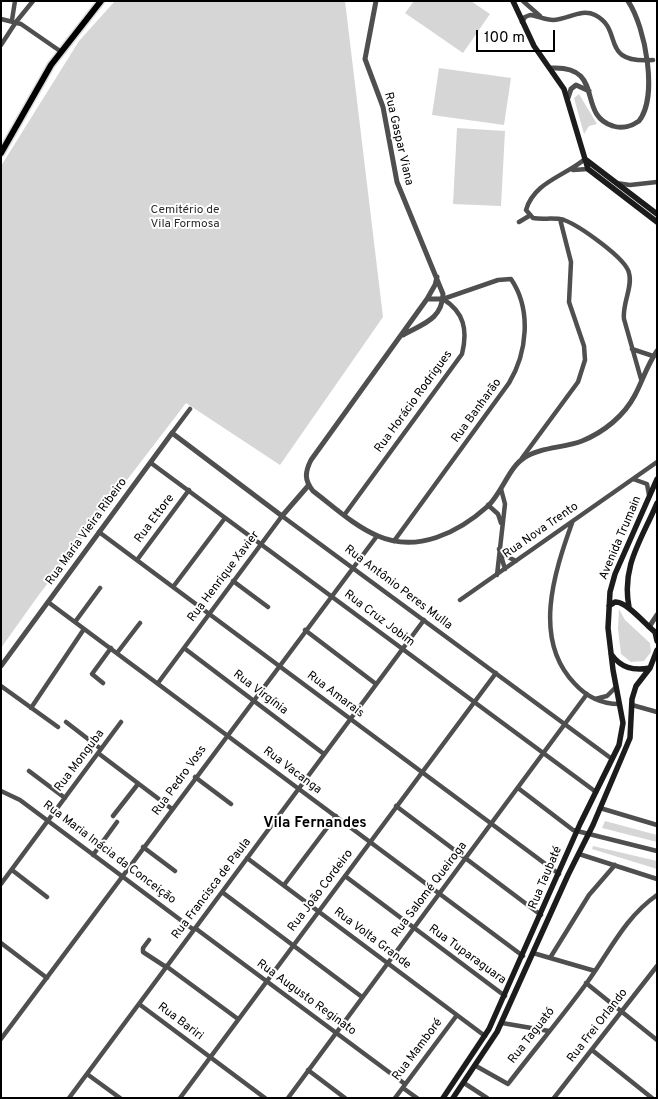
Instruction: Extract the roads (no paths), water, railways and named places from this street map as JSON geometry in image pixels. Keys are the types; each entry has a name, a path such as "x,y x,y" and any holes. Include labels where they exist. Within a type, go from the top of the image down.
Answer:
{"main road":[{"path":"1,153 33,94 60,51 101,1"},
{"path":"513,1 534,46 564,89 588,169 657,214"},
{"path":"585,160 657,222"},
{"name":"Avenida Trumain","path":"610,653 609,606 615,574 657,479"},
{"name":"Avenida Trumain","path":"629,607 626,589 627,572 657,503"},
{"path":"609,606 619,601 629,607 648,627 656,632 657,641"},
{"name":"Rua Taubaté","path":"453,1098 489,1047 502,1023 589,835 630,738 633,695 639,680 650,668 657,650"},
{"path":"610,653 622,666 632,669 650,668"},
{"name":"Rua Taubaté","path":"442,1098 485,1036 505,996 612,759 623,730 610,653"},
{"path":"619,704 633,695"}],"street":[{"path":"14,21 15,1"},
{"path":"1,45 14,21 33,1"},
{"name":"Rua Gaspar Viana","path":"376,1 365,59 383,106 396,182 442,289 443,299"},
{"path":"523,1 541,17"},
{"path":"551,68 578,73 588,85 594,110 604,122 619,127 635,123 646,114 653,99 655,76 653,60 650,47 628,1"},
{"path":"522,22 527,15 551,20 582,13 591,14 604,23 623,56 630,60 653,60"},
{"path":"1,19 14,21 60,51"},
{"path":"568,100 568,92 576,85 584,87 589,91"},
{"path":"585,160 541,187 528,203 526,210 529,216 538,219 560,219 577,227 615,255 628,268 630,278 623,311 626,332 641,379"},
{"path":"571,170 588,169"},
{"path":"614,185 657,182"},
{"path":"519,222 529,216"},
{"path":"436,277 435,285 427,299 311,460 306,473 308,486 376,536 394,541 415,542 441,536 466,522 488,505 578,382 585,360 582,337 569,302 570,262 560,219"},
{"name":"Rua Banharão","path":"394,541 517,371 523,349 525,327 520,300 514,283 508,278 443,299"},
{"path":"400,336 427,324 439,311 443,299 427,299"},
{"name":"Rua Horácio Rodrigues","path":"345,514 462,354 464,335 462,318 452,305 443,299"},
{"path":"421,308 419,319 427,324"},
{"path":"632,349 653,356"},
{"path":"522,458 536,452 575,443 593,436 608,426 629,404 657,351"},
{"name":"Rua Maria Vieira Ribeiro","path":"1,666 190,410"},
{"name":"Rua Antônio Peres Mulla","path":"172,434 612,759"},
{"name":"Rua Cruz Jobim","path":"151,462 596,792"},
{"name":"Rua Nova Trento","path":"460,600 657,462"},
{"path":"633,479 646,484 649,497"},
{"name":"Rua Henrique Xavier","path":"158,683 282,516 308,486"},
{"path":"497,575 498,548 505,504 501,489"},
{"name":"Rua Ettore","path":"137,560 189,490"},
{"path":"488,505 498,514 502,524"},
{"path":"173,587 225,518"},
{"path":"572,522 554,580 550,625 559,662 571,680 587,694 609,704 619,704"},
{"name":"Rua Amarais","path":"100,532 559,874"},
{"name":"Rua Pedro Voss","path":"1,1039 376,536"},
{"path":"498,548 505,569"},
{"path":"501,553 510,560 516,561"},
{"path":"233,581 268,607"},
{"path":"75,622 100,588"},
{"name":"Rua Vacanga","path":"48,602 523,956"},
{"path":"648,627 657,615"},
{"name":"Rua Francisca de Paula","path":"69,1098 424,620"},
{"path":"117,653 140,623"},
{"path":"31,708 84,629"},
{"path":"306,630 376,684"},
{"path":"103,683 92,674 111,648"},
{"name":"Rua Virgínia","path":"184,648 324,754"},
{"path":"650,668 657,664"},
{"name":"Rua João Cordeiro","path":"180,1098 496,673"},
{"path":"1,686 58,727"},
{"path":"595,699 606,696 616,687"},
{"name":"Rua Salomé Queiroga","path":"288,1098 587,694"},
{"path":"632,705 657,712"},
{"path":"66,722 101,748"},
{"name":"Rua Monguba","path":"1,884 121,722"},
{"path":"98,754 172,809"},
{"path":"29,771 65,798"},
{"path":"195,777 231,804"},
{"path":"113,816 138,784"},
{"path":"518,788 565,824 578,831 657,851"},
{"name":"Rua Maria Inácia da Conceição","path":"1,791 11,794 194,929"},
{"path":"396,806 542,915"},
{"path":"600,808 657,825"},
{"path":"284,885 336,816"},
{"path":"93,855 117,822"},
{"path":"143,847 174,871"},
{"path":"579,854 657,879"},
{"name":"Rua Volta Grande","path":"247,858 485,1036"},
{"path":"550,958 589,895 615,865"},
{"path":"12,870 48,897"},
{"name":"Rua Tuparaguara","path":"345,876 505,996"},
{"path":"222,892 362,998"},
{"name":"Rua Taguató","path":"476,1066 507,1084 595,971 630,918 657,895"},
{"name":"Rua Augusto Reginato","path":"194,929 336,1032 417,1098"},
{"path":"149,940 143,948 143,952 238,1019"},
{"path":"1,943 47,978"},
{"path":"533,953 595,971"},
{"name":"Rua Frei Orlando","path":"554,1098 622,1012 655,974 657,966"},
{"path":"586,983 657,1040"},
{"name":"Rua Bariri","path":"139,1004 265,1098"},
{"name":"Rua Mamboré","path":"395,1098 457,1015"},
{"path":"502,1023 549,1031"},
{"path":"592,1050 652,1098"},
{"path":"308,1070 344,1098"},
{"path":"87,1074 120,1098"},
{"path":"464,1083 487,1098"}],"district":[{"name":"Vila Fernandes","path":"315,824"}],"park label":[{"name":"Cemitério de Vila Formosa","path":"185,218"}]}
